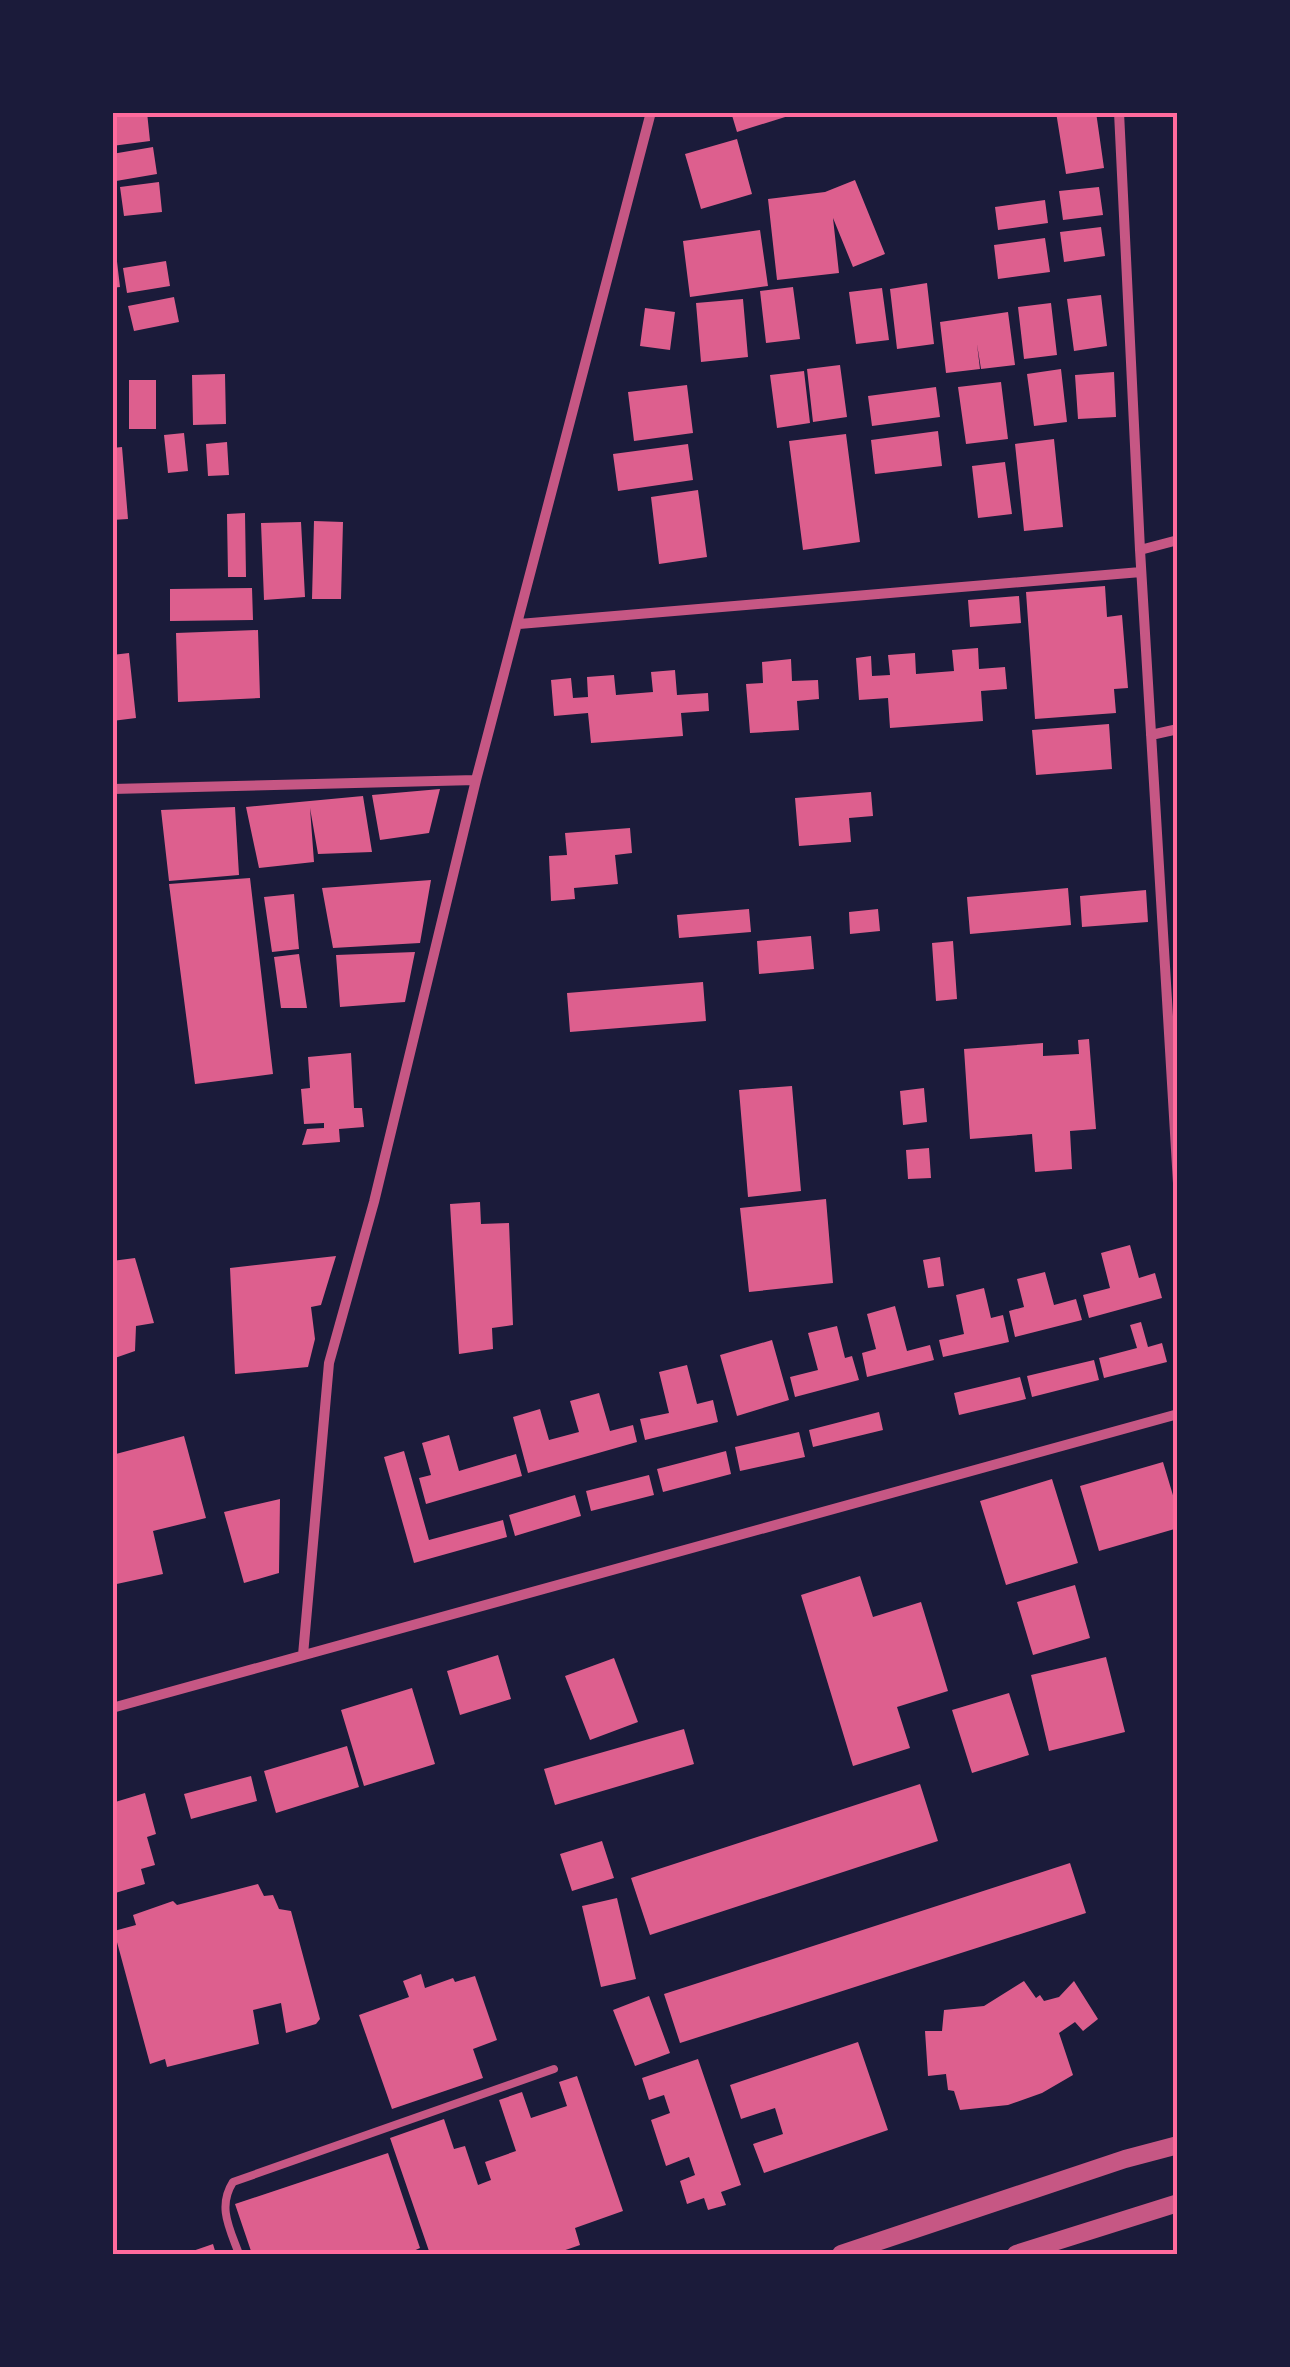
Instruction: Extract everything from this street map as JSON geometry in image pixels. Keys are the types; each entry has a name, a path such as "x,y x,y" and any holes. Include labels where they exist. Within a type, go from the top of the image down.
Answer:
{"street":[{"path":"304,1655 329,1364 374,1202 476,780 651,112"},
{"path":"1120,112 1140,550 1177,1181"},
{"path":"1140,550 1178,540"},
{"path":"519,624 1142,572"},
{"path":"1151,735 1178,729"},
{"path":"112,789 476,780"},
{"path":"112,1708 1178,1414"},
{"path":"842,2254 1125,2159 1178,2145"},
{"path":"1016,2254 1178,2203"}],"lane":[{"path":"239,2254 224,2213 224,2196 232,2182 554,2069"}],"building":[{"path":"112,112 147,112 150,141 112,146"},
{"path":"731,112 797,112 798,113 737,132"},
{"path":"1056,112 1096,112 1104,168 1066,174"},
{"path":"737,139 752,194 701,209 685,154"},
{"path":"153,147 157,174 116,181 112,154"},
{"path":"855,180 885,254 853,267 833,218 839,273 777,280 768,199 825,192"},
{"path":"159,182 162,212 124,216 120,187"},
{"path":"1099,187 1103,215 1063,220 1059,191"},
{"path":"1045,200 1048,223 998,230 995,207"},
{"path":"1101,227 1105,256 1064,262 1060,232"},
{"path":"760,230 768,286 690,297 683,241"},
{"path":"1045,238 1050,272 998,279 994,245"},
{"path":"112,253 116,253 120,287 112,288"},
{"path":"166,261 170,286 127,293 123,268"},
{"path":"927,283 934,344 897,349 890,289"},
{"path":"793,287 800,339 766,343 760,291"},
{"path":"882,288 889,340 856,344 849,292"},
{"path":"1101,295 1107,346 1074,351 1067,299"},
{"path":"174,297 179,322 134,331 128,306"},
{"path":"743,299 748,357 701,362 696,303"},
{"path":"1051,303 1057,355 1024,359 1018,307"},
{"path":"645,308 675,312 670,350 640,346"},
{"path":"1008,312 1015,365 981,369 977,344 980,369 946,373 940,322"},
{"path":"840,365 847,417 813,422 807,369"},
{"path":"1061,369 1067,422 1034,426 1027,374"},
{"path":"804,371 810,423 777,428 770,375"},
{"path":"1114,372 1116,417 1078,419 1075,375"},
{"path":"225,374 226,424 193,425 192,375"},
{"path":"129,380 156,380 156,429 129,429"},
{"path":"1001,382 1008,439 966,444 958,387"},
{"path":"687,385 693,433 634,441 628,392"},
{"path":"936,387 940,417 872,426 868,396"},
{"path":"938,431 942,466 875,474 871,440"},
{"path":"184,433 188,471 168,473 164,435"},
{"path":"846,434 860,542 803,550 789,441"},
{"path":"1054,439 1063,527 1024,531 1015,444"},
{"path":"227,442 229,475 208,476 206,444"},
{"path":"688,444 693,480 618,491 613,454"},
{"path":"122,447 128,519 112,520 112,448"},
{"path":"1005,462 1012,514 978,518 972,466"},
{"path":"698,490 707,557 659,564 651,497"},
{"path":"245,513 246,577 228,577 227,514"},
{"path":"314,521 343,522 341,599 312,599"},
{"path":"301,522 305,597 264,600 261,523"},
{"path":"1105,586 1107,617 1122,615 1128,688 1114,689 1116,713 1035,719 1026,592"},
{"path":"252,588 253,620 170,621 170,589"},
{"path":"1019,596 1021,623 970,627 968,600"},
{"path":"258,630 260,698 178,702 176,633"},
{"path":"978,648 979,669 1005,667 1007,689 981,691 983,721 890,728 888,698 859,700 856,658 871,656 872,676 890,675 888,655 915,653 916,674 954,671 952,650"},
{"path":"129,653 136,718 112,721 112,655"},
{"path":"791,659 792,681 818,680 819,699 797,701 799,730 750,733 746,684 763,683 762,662"},
{"path":"675,670 677,695 708,693 709,711 681,713 683,736 591,743 588,713 554,716 551,680 571,678 573,698 588,697 587,677 614,675 616,695 653,692 651,672"},
{"path":"1109,724 1112,769 1036,775 1032,730"},
{"path":"440,789 429,833 380,840 372,795"},
{"path":"871,792 873,816 849,818 851,842 799,846 795,798"},
{"path":"363,796 372,852 318,854 310,808 314,862 259,868 246,807"},
{"path":"235,807 239,875 169,881 161,810"},
{"path":"630,828 632,853 615,855 618,884 574,888 575,899 551,901 549,856 567,855 565,833"},
{"path":"250,878 273,1074 195,1084 169,884"},
{"path":"431,880 420,943 333,948 322,888"},
{"path":"1068,888 1071,925 970,934 967,897"},
{"path":"1146,890 1148,922 1082,927 1080,896"},
{"path":"294,894 299,949 272,952 264,897"},
{"path":"749,909 751,932 679,938 677,915"},
{"path":"878,909 880,931 850,934 849,912"},
{"path":"811,936 814,969 759,974 757,941"},
{"path":"953,941 957,999 936,1001 932,943"},
{"path":"415,952 405,1002 340,1007 336,955"},
{"path":"299,954 307,1008 281,1008 274,957"},
{"path":"703,982 706,1021 570,1032 567,993"},
{"path":"1089,1039 1096,1129 1070,1131 1072,1169 1035,1172 1032,1134 970,1139 964,1049 1043,1043 1043,1056 1079,1054 1078,1040"},
{"path":"351,1053 354,1108 362,1108 364,1127 339,1129 340,1142 302,1145 307,1129 324,1128 324,1123 304,1124 301,1089 310,1088 308,1057"},
{"path":"792,1086 801,1191 748,1197 739,1090"},
{"path":"924,1088 927,1122 903,1125 900,1091"},
{"path":"929,1148 931,1178 908,1179 906,1150"},
{"path":"826,1199 833,1283 749,1292 740,1208"},
{"path":"480,1202 481,1224 509,1223 513,1325 492,1328 493,1349 459,1354 450,1204"},
{"path":"1130,1245 1139,1278 1155,1273 1162,1298 1089,1318 1083,1295 1110,1288 1101,1253"},
{"path":"336,1256 321,1305 311,1307 315,1339 308,1367 235,1374 230,1268"},
{"path":"940,1257 944,1286 928,1288 923,1260"},
{"path":"135,1258 154,1323 136,1326 135,1351 112,1359 112,1261"},
{"path":"1045,1272 1054,1305 1076,1299 1082,1320 1015,1337 1009,1311 1024,1307 1017,1279"},
{"path":"984,1288 991,1318 1003,1315 1009,1342 943,1357 939,1340 964,1334 956,1295"},
{"path":"895,1306 907,1351 930,1345 934,1360 867,1377 862,1353 876,1349 867,1314"},
{"path":"1141,1322 1148,1347 1162,1343 1167,1362 1104,1378 1099,1358 1137,1348 1130,1325"},
{"path":"837,1326 845,1358 852,1356 859,1380 795,1397 790,1377 818,1370 808,1333"},
{"path":"772,1340 789,1400 737,1416 720,1355"},
{"path":"1094,1360 1099,1380 1032,1397 1027,1376"},
{"path":"687,1365 697,1404 713,1400 718,1422 645,1440 640,1419 669,1413 659,1372"},
{"path":"1020,1377 1026,1399 959,1415 954,1393"},
{"path":"599,1393 610,1431 633,1425 637,1442 528,1473 513,1417 540,1409 549,1440 579,1432 570,1401"},
{"path":"879,1412 883,1430 813,1447 809,1430"},
{"path":"799,1432 805,1457 740,1471 735,1447"},
{"path":"449,1435 459,1471 516,1454 522,1476 426,1504 419,1478 431,1475 422,1443"},
{"path":"184,1436 206,1518 153,1531 163,1574 112,1585 112,1455"},
{"path":"404,1451 429,1540 503,1520 507,1537 414,1563 384,1457"},
{"path":"726,1451 731,1474 663,1492 657,1469"},
{"path":"1163,1462 1178,1512 1178,1528 1099,1551 1080,1486"},
{"path":"649,1475 654,1495 591,1511 586,1491"},
{"path":"1052,1479 1078,1563 1006,1585 980,1501"},
{"path":"575,1495 581,1516 515,1536 509,1515"},
{"path":"280,1499 279,1573 244,1583 224,1512"},
{"path":"860,1576 873,1617 921,1602 948,1691 897,1707 910,1748 853,1766 801,1595"},
{"path":"1075,1585 1090,1638 1033,1655 1017,1602"},
{"path":"498,1655 511,1699 460,1715 447,1671"},
{"path":"1106,1657 1125,1732 1049,1751 1031,1675"},
{"path":"614,1658 638,1722 590,1740 565,1676"},
{"path":"412,1688 435,1764 364,1786 341,1710"},
{"path":"1009,1693 1029,1755 972,1773 952,1710"},
{"path":"684,1729 694,1764 555,1805 544,1769"},
{"path":"347,1746 359,1787 276,1813 264,1771"},
{"path":"251,1776 257,1801 191,1819 184,1794"},
{"path":"920,1784 938,1841 650,1935 631,1878"},
{"path":"145,1793 156,1834 147,1837 155,1865 141,1869 145,1884 112,1894 112,1803"},
{"path":"602,1841 614,1878 572,1891 560,1854"},
{"path":"1070,1863 1086,1913 680,2043 664,1994"},
{"path":"258,1884 264,1896 273,1895 279,1909 291,1911 320,2019 316,2024 286,2033 281,2003 253,2010 259,2044 167,2067 165,2059 150,2064 114,1931 136,1925 133,1915 173,1901 177,1905"},
{"path":"617,1898 636,1979 601,1987 582,1906"},
{"path":"421,1974 425,1988 453,1978 455,1982 475,1976 497,2040 473,2049 483,2078 392,2109 359,2015 409,1997 403,1981"},
{"path":"1024,1981 1036,1998 1040,1995 1044,2001 1059,1997 1074,1981 1098,2019 1083,2031 1075,2022 1059,2033 1073,2075 1042,2093 1008,2105 960,2110 954,2091 948,2090 946,2074 928,2076 925,2031 942,2031 944,2010 984,2006"},
{"path":"649,1996 670,2053 635,2066 613,2010"},
{"path":"858,2042 888,2130 764,2173 753,2144 783,2134 775,2108 741,2119 730,2085"},
{"path":"698,2059 741,2185 721,2192 726,2205 708,2210 704,2198 687,2204 680,2181 695,2175 689,2157 666,2166 651,2120 670,2113 664,2095 649,2100 642,2078"},
{"path":"577,2076 623,2211 575,2228 580,2245 554,2254 430,2254 390,2138 444,2119 454,2149 465,2146 478,2185 491,2180 485,2162 516,2151 499,2100 522,2092 531,2118 567,2106 559,2082"},
{"path":"388,2153 420,2248 407,2254 252,2254 235,2204"},
{"path":"213,2244 216,2254 184,2254"}]}
